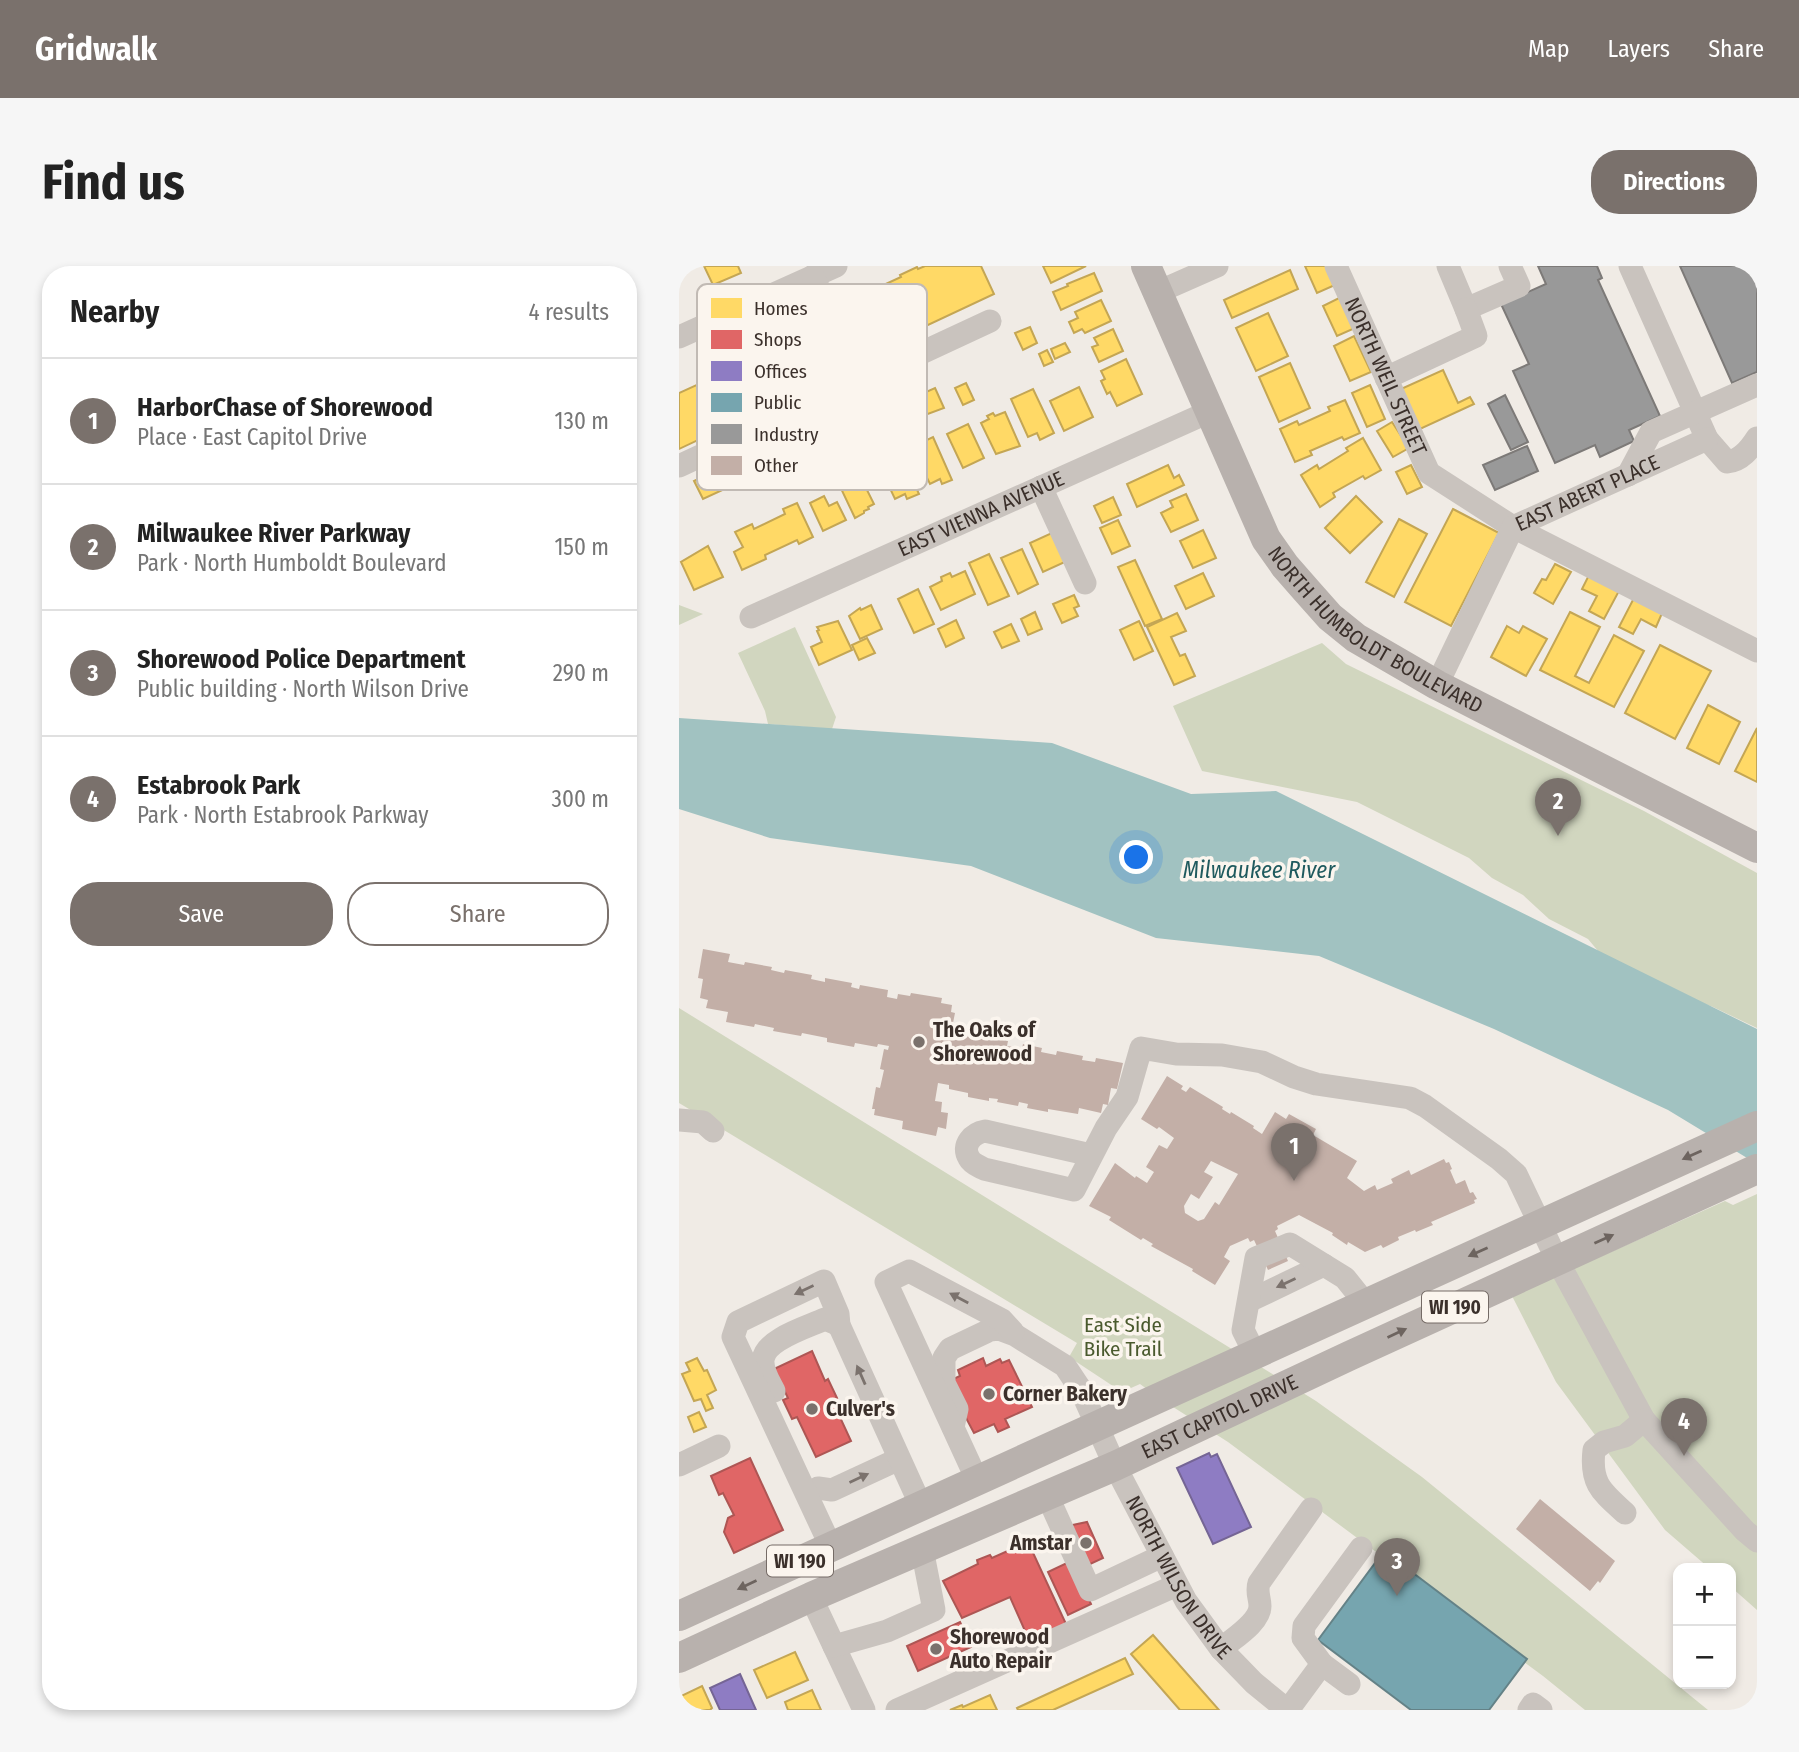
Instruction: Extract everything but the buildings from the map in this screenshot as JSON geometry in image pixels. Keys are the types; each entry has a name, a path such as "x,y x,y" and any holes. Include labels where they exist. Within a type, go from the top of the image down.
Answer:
{"main road":[{"name":"NORTH HUMBOLDT BOULEVARD","path":"1152,279 1266,539 1285,566 1330,617 1356,638 1437,685 1757,848"},
{"name":"EAST CAPITOL DRIVE","path":"679,1615 1757,1126"},
{"name":"EAST CAPITOL DRIVE","path":"679,1658 811,1597 1115,1466 1757,1169"},
{"path":"1115,1466 1123,1444 1138,1430 1277,1364 1357,1307 1369,1315 1367,1325 1358,1334 1320,1353 1294,1381"},
{"path":"929,1546 1003,1490 1083,1451 1092,1441 1097,1426"},
{"path":"811,1597 820,1585 836,1572 912,1529 919,1518 921,1506"}],"street":[{"path":"795,284 836,266"},
{"path":"1152,279 1217,266"},
{"name":"NORTH WEIL STREET","path":"1336,266 1429,473 1513,527 1757,651"},
{"path":"1386,378 1476,336 1448,266"},
{"path":"1466,309 1519,286 1510,266"},
{"path":"1630,266 1707,439 1727,462 1736,461 1757,438"},
{"path":"813,276 817,284"},
{"path":"927,350 990,321"},
{"path":"679,337 697,329"},
{"path":"1628,475 1651,432 1757,385"},
{"name":"EAST VIENNA AVENUE","path":"751,617 1211,411"},
{"name":"EAST ABERT PLACE","path":"1437,685 1513,527 1707,439"},
{"path":"679,466 697,458"},
{"path":"1041,487 1085,583"},
{"path":"1091,1155 985,1131 974,1136 967,1146 967,1153 973,1163 985,1169 1074,1190 1091,1155 1127,1097 1141,1048 1262,1062 1316,1084 1395,1094 1425,1105 1516,1174 1557,1260 1644,1420 1757,1541"},
{"path":"679,1120 703,1122 713,1131"},
{"path":"1255,1354 1243,1330 1256,1258 1290,1244 1345,1279 1357,1307"},
{"path":"1249,1301 1324,1265"},
{"name":"NORTH WILSON DRIVE","path":"953,1427 886,1282 909,1271 1002,1320 1015,1335 1052,1357 1072,1374 1115,1466 1177,1585 1221,1648 1254,1683 1287,1710"},
{"path":"813,1494 733,1337 737,1322 824,1281 838,1314 839,1325 921,1506"},
{"path":"831,1547 764,1370 763,1357 770,1343 825,1319 839,1325"},
{"path":"978,1480 953,1427 957,1409 944,1383 944,1358 950,1349 990,1330 999,1329 1015,1335"},
{"path":"1625,1513 1597,1488 1592,1464 1594,1450 1604,1442 1625,1436 1644,1420"},
{"path":"679,1465 719,1447"},
{"path":"813,1494 832,1490 899,1459"},
{"path":"1047,1495 1090,1590 1162,1556"},
{"path":"1221,1648 1259,1613 1259,1583 1311,1510"},
{"path":"834,1646 887,1631 934,1609 929,1546"},
{"path":"1349,1684 1322,1664 1303,1638 1304,1626 1361,1548"},
{"path":"897,1710 1177,1585"},
{"path":"811,1597 864,1710"},
{"path":"1287,1710 1322,1664"},
{"path":"1529,1710 1533,1704 1541,1710"}],"green space":[{"path":"679,605 703,614 679,625"},
{"path":"795,627 836,717 832,729 768,724 765,711 738,653"},
{"path":"1322,643 1346,664 1644,811 1757,873 1757,1028 1713,1007 1614,970 1588,939 1549,919 1523,895 1492,878 1469,858 1357,802 1202,771 1173,706"},
{"name":"East Side Bike Trail","path":"679,1008 1316,1401 1422,1477 1673,1681 1673,1689 1682,1689 1708,1710 1585,1710 1228,1442 1140,1384 1122,1392 1069,1357 1077,1343 679,1103"},
{"path":"1757,1194 1757,1610 1736,1591 1736,1563 1703,1563 1665,1530 1556,1382 1512,1296 1725,1201 1733,1205"}],"water":[{"name":"Milwaukee River","path":"679,718 1052,743 1191,794 1276,791 1757,1029 1757,1164 1668,1110 1494,1029 1319,956 1156,938 971,866 770,838 679,809"}],"place":[{"name":"Milwaukee River Parkway","path":"1558,836"},
{"name":"The Oaks of Shorewood","path":"919,1042"},
{"name":"HarborChase of Shorewood","path":"1294,1181"},
{"name":"Corner Bakery","path":"989,1394"},
{"name":"Culver's","path":"812,1409"},
{"name":"Estabrook Park","path":"1684,1456"},
{"name":"Amstar","path":"1086,1543"},
{"name":"Shorewood Police Department","path":"1397,1596"},
{"name":"Shorewood Auto Repair","path":"936,1649"}]}
